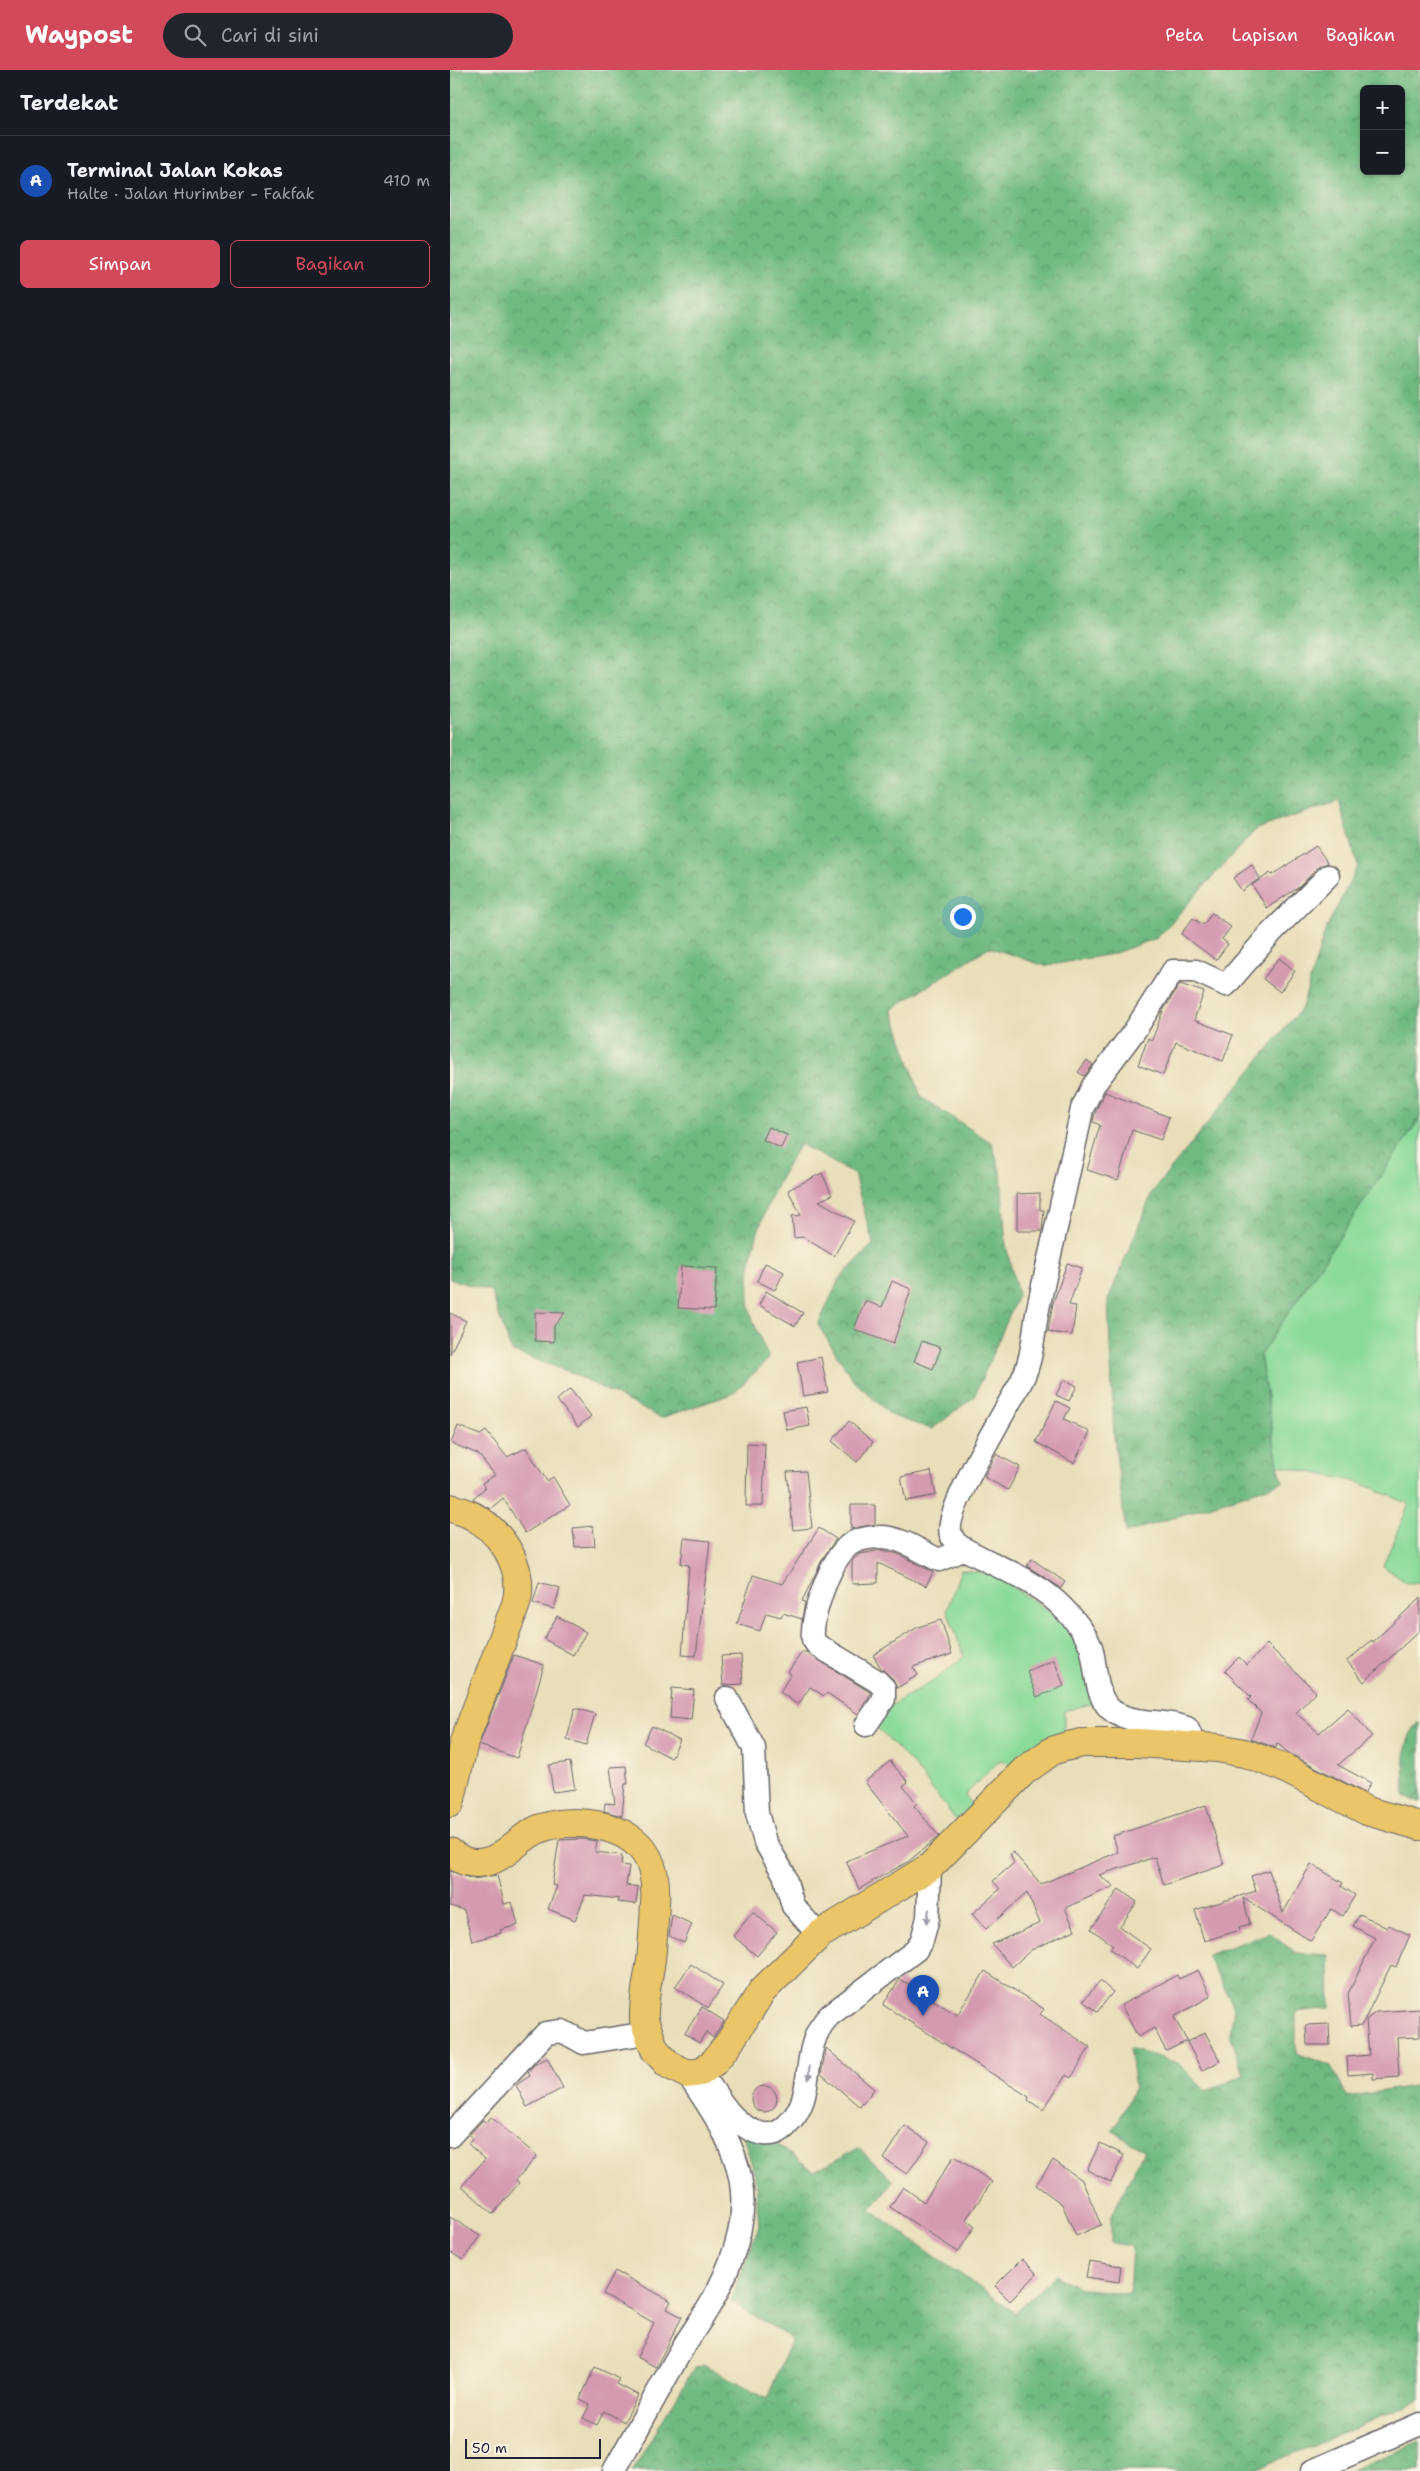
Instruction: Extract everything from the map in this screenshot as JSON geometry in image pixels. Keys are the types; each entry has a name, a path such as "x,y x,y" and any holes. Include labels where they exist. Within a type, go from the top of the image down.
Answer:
{"main road":[{"path":"450,1508 479,1520 498,1537 514,1563 518,1587 516,1604 464,1742 450,1803"},
{"path":"450,1852 467,1863 485,1862 496,1858 536,1830 560,1822 594,1825 608,1829 626,1837 642,1850 652,1867 655,1898 651,1960 643,2008 647,2033 662,2059 678,2071 694,2073 714,2062 767,1986 818,1935 930,1867 1024,1771 1052,1751 1082,1744 1137,1743 1218,1748 1244,1752 1280,1766 1367,1811 1420,1826"}],"street":[{"path":"1192,1747 1187,1728 1135,1718 1113,1711 1099,1688 1088,1641 1080,1626 1060,1605 1017,1575 961,1547 951,1537 950,1527 956,1505 1027,1370 1037,1311 1082,1109 1087,1096 1135,1030 1173,970 1196,971 1226,985 1271,932 1328,876"},
{"path":"866,1725 884,1699 884,1688 877,1681 817,1644 813,1639 822,1591 828,1576 848,1546 864,1539 880,1537 893,1539 939,1560 956,1553 961,1547"},
{"path":"727,1698 754,1748 757,1813 765,1842 783,1871 793,1906 818,1935"},
{"path":"694,2073 746,2127 755,2132 769,2135 777,2133 786,2127 801,2107 808,2083 813,2043 820,2026 830,2015 908,1958 919,1945 928,1918 930,1867"},
{"path":"450,2136 546,2033 562,2031 576,2040 594,2043 647,2033"},
{"path":"614,2471 683,2348 716,2294 737,2246 742,2229 743,2195 737,2164 704,2100 694,2073"},
{"path":"1312,2471 1420,2424"}],"green space":[{"path":"450,70 1420,70 1420,1118 1260,1355 1278,1465 1283,1482 1126,1533 1114,1436 1108,1300 1153,1191 1302,1007 1325,931 1358,866 1339,801 1256,829 1157,938 1112,954 1045,966 989,947 892,1009 921,1097 992,1143 1001,1174 1006,1246 1018,1295 974,1397 932,1429 892,1416 853,1380 818,1325 839,1279 873,1244 854,1174 800,1144 769,1202 761,1223 750,1266 751,1315 769,1359 732,1394 661,1418 572,1373 511,1351 491,1291 450,1279"},
{"path":"1420,1118 1420,1582 1407,1583 1383,1566 1409,1504 1358,1482 1278,1465 1260,1355"},
{"path":"961,1569 995,1575 1056,1616 1082,1649 1094,1703 1064,1711 1064,1736 1014,1766 1000,1760 965,1795 972,1805 956,1820 912,1763 874,1725 893,1704 935,1680 964,1656 947,1610"},
{"path":"1420,1722 1420,1802 1405,1797 1404,1767 1409,1737"},
{"path":"1269,1933 1296,1953 1329,1955 1330,2008 1296,2012 1296,2053 1332,2066 1347,2097 1420,2085 1420,2400 1311,2447 1249,2471 632,2471 694,2368 705,2365 767,2399 792,2339 731,2301 759,2226 755,2175 741,2129 777,2144 814,2171 859,2148 893,2181 870,2210 1015,2313 1055,2275 1079,2288 1129,2294 1132,2246 1111,2243 1111,2217 1144,2150 1113,2131 1135,2087 1129,2048 1178,2063 1206,2091 1244,2075 1230,2033 1234,2007 1207,1955"},
{"path":"1420,2442 1420,2471 1349,2471"}],"building":[{"path":"1316,846 1328,863 1319,866 1299,887 1267,908 1252,885 1270,873 1272,875"},
{"path":"1252,865 1260,878 1242,891 1233,878"},
{"path":"1212,913 1231,927 1222,939 1228,944 1216,960 1181,934 1193,918 1203,925"},
{"path":"1279,958 1295,971 1280,992 1263,979"},
{"path":"1180,984 1204,992 1194,1020 1233,1035 1223,1061 1176,1042 1163,1075 1138,1065 1148,1038 1152,1040 1163,1011"},
{"path":"1087,1060 1093,1065 1084,1076 1078,1072"},
{"path":"1105,1092 1169,1117 1161,1140 1132,1130 1118,1180 1087,1170 1100,1125 1093,1122 1095,1113"},
{"path":"769,1127 787,1135 781,1148 763,1140"},
{"path":"822,1173 832,1195 819,1201 854,1221 834,1256 803,1237 794,1238 792,1216 801,1215 788,1190"},
{"path":"1040,1193 1040,1210 1044,1210 1042,1231 1017,1231 1017,1194"},
{"path":"765,1263 784,1272 775,1290 757,1281"},
{"path":"1067,1263 1082,1268 1069,1305 1076,1306 1072,1335 1048,1332 1053,1303"},
{"path":"681,1266 717,1268 714,1310 678,1308"},
{"path":"892,1281 911,1289 893,1344 854,1329 865,1301 882,1307"},
{"path":"766,1291 803,1313 795,1326 759,1305"},
{"path":"535,1312 565,1313 554,1326 554,1342 535,1341"},
{"path":"450,1313 466,1321 450,1354"},
{"path":"922,1341 941,1348 933,1369 914,1361"},
{"path":"821,1357 828,1392 803,1396 797,1362"},
{"path":"1064,1379 1077,1386 1069,1401 1056,1395"},
{"path":"570,1389 591,1416 578,1427 557,1400"},
{"path":"1056,1401 1070,1408 1064,1419 1090,1432 1074,1463 1036,1442"},
{"path":"806,1407 810,1426 787,1430 783,1411"},
{"path":"849,1421 873,1442 857,1462 832,1441"},
{"path":"458,1426 480,1435 486,1431 507,1457 526,1448 547,1481 553,1477 570,1505 525,1533 503,1498 490,1509 474,1500 473,1498 485,1488 482,1483 495,1475 478,1454 451,1443"},
{"path":"747,1443 765,1444 763,1506 746,1506"},
{"path":"996,1454 1020,1467 1008,1490 984,1477"},
{"path":"806,1471 812,1528 793,1530 787,1472"},
{"path":"931,1471 936,1495 906,1501 901,1477"},
{"path":"851,1505 875,1505 875,1524 851,1529"},
{"path":"593,1526 595,1546 575,1547 573,1528"},
{"path":"819,1528 836,1539 823,1558 802,1601 805,1602 802,1619 783,1613 781,1617 766,1613 760,1631 737,1624 753,1575 782,1584"},
{"path":"684,1538 710,1541 696,1656 682,1655 689,1565 681,1564"},
{"path":"881,1550 898,1554 933,1572 926,1586 878,1563 878,1583 852,1584 852,1561 860,1554"},
{"path":"1032,1559 1065,1582 1061,1588 1027,1566"},
{"path":"539,1582 560,1588 554,1609 533,1603"},
{"path":"1420,1598 1420,1630 1364,1682 1347,1661 1372,1640 1373,1642"},
{"path":"557,1616 586,1632 573,1655 544,1639"},
{"path":"941,1620 952,1654 913,1667 918,1675 897,1688 893,1679 881,1668 873,1655 918,1627"},
{"path":"1267,1644 1316,1692 1296,1713 1319,1733 1348,1708 1372,1736 1338,1765 1371,1783 1365,1793 1287,1752 1277,1743 1276,1748 1251,1739 1261,1713 1248,1700 1251,1697 1225,1671 1239,1657 1247,1665"},
{"path":"802,1652 806,1652 871,1693 858,1714 827,1693 824,1696 810,1687 798,1705 780,1692 791,1674 788,1672"},
{"path":"514,1655 544,1665 517,1758 479,1745"},
{"path":"741,1655 743,1684 723,1685 721,1656"},
{"path":"1054,1660 1064,1686 1037,1697 1027,1671"},
{"path":"672,1688 694,1690 691,1720 670,1718"},
{"path":"575,1708 595,1714 586,1745 567,1739"},
{"path":"652,1726 680,1740 671,1758 643,1743"},
{"path":"890,1761 908,1782 903,1786 917,1803 914,1806 939,1836 909,1861 859,1889 846,1861 908,1836 865,1782"},
{"path":"570,1762 575,1789 553,1792 549,1765"},
{"path":"626,1766 628,1784 625,1784 622,1816 604,1811 605,1803 615,1804 610,1767"},
{"path":"1206,1805 1224,1865 1164,1885 1155,1857 1099,1875 1114,1886 1065,1908 1075,1930 1031,1950 1012,1967 992,1944 1040,1923 1027,1893 986,1929 972,1914 1000,1889 993,1881 1014,1863 1010,1854 1013,1852 1041,1884 1118,1852 1113,1836"},
{"path":"582,1839 597,1841 595,1852 622,1855 621,1865 629,1866 626,1885 638,1887 636,1904 618,1902 619,1899 585,1895 575,1920 548,1909 557,1886 552,1885 559,1840"},
{"path":"1311,1864 1343,1883 1341,1886 1355,1895 1343,1916 1331,1909 1311,1941 1243,1898 1250,1924 1239,1927 1240,1930 1204,1941 1195,1910 1256,1891 1251,1876 1269,1870 1283,1913"},
{"path":"450,1871 473,1879 497,1875 504,1904 512,1902 518,1925 500,1930 501,1933 472,1941 464,1910 450,1906"},
{"path":"1119,1889 1137,1902 1120,1927 1151,1949 1137,1969 1110,1949 1113,1945 1091,1929"},
{"path":"753,1912 777,1932 757,1956 733,1936"},
{"path":"1360,1914 1387,1928 1389,1925 1410,1935 1396,1967 1391,1965 1362,2025 1351,2026 1348,1994 1375,1938 1353,1926"},
{"path":"672,1915 692,1924 684,1943 669,1936"},
{"path":"691,1964 723,1985 708,2008 675,1987"},
{"path":"1198,1970 1211,1996 1174,2017 1187,2041 1166,2051 1154,2028 1138,2037 1121,2005 1177,1975 1179,1979"},
{"path":"985,1971 1044,2009 1040,2014 1090,2047 1071,2078 1066,2075 1043,2110 1028,2100 1029,2097 883,2005 900,1979 957,2015"},
{"path":"1100,1981 1113,1992 1097,2012 1083,2001"},
{"path":"702,2007 724,2021 713,2038 706,2032 699,2043 685,2033"},
{"path":"1420,2009 1420,2037 1397,2038 1399,2077 1373,2079 1373,2073 1348,2075 1347,2057 1369,2055 1366,2020 1376,2012"},
{"path":"1329,2024 1330,2045 1307,2045 1306,2025"},
{"path":"1205,2032 1220,2061 1202,2071 1187,2042"},
{"path":"826,2048 874,2089 860,2107 821,2074"},
{"path":"547,2058 563,2088 527,2107 516,2085 530,2076 528,2072 534,2065"},
{"path":"764,2086 774,2089 777,2099 774,2109 764,2112 754,2109 751,2099 754,2089"},
{"path":"491,2117 537,2156 516,2180 519,2183 493,2214 462,2186 485,2159 468,2144 473,2138 469,2135 483,2120 486,2123"},
{"path":"905,2126 929,2142 907,2174 884,2159"},
{"path":"1100,2143 1124,2155 1111,2182 1087,2170"},
{"path":"954,2156 992,2182 966,2219 975,2226 958,2252 890,2207 903,2187 924,2202"},
{"path":"1053,2160 1082,2180 1101,2225 1076,2236 1062,2204 1036,2185"},
{"path":"450,2217 480,2236 463,2260 450,2252"},
{"path":"1022,2259 1037,2274 1010,2301 995,2286"},
{"path":"1089,2261 1121,2266 1119,2282 1086,2277"},
{"path":"615,2271 671,2301 667,2309 682,2317 656,2367 637,2357 654,2323 603,2294"},
{"path":"595,2367 620,2379 617,2384 638,2395 624,2422 604,2411 597,2425 583,2418 590,2404 580,2399"}],"place":[{"name":"Terminal Jalan Kokas","path":"923,2016"}]}
